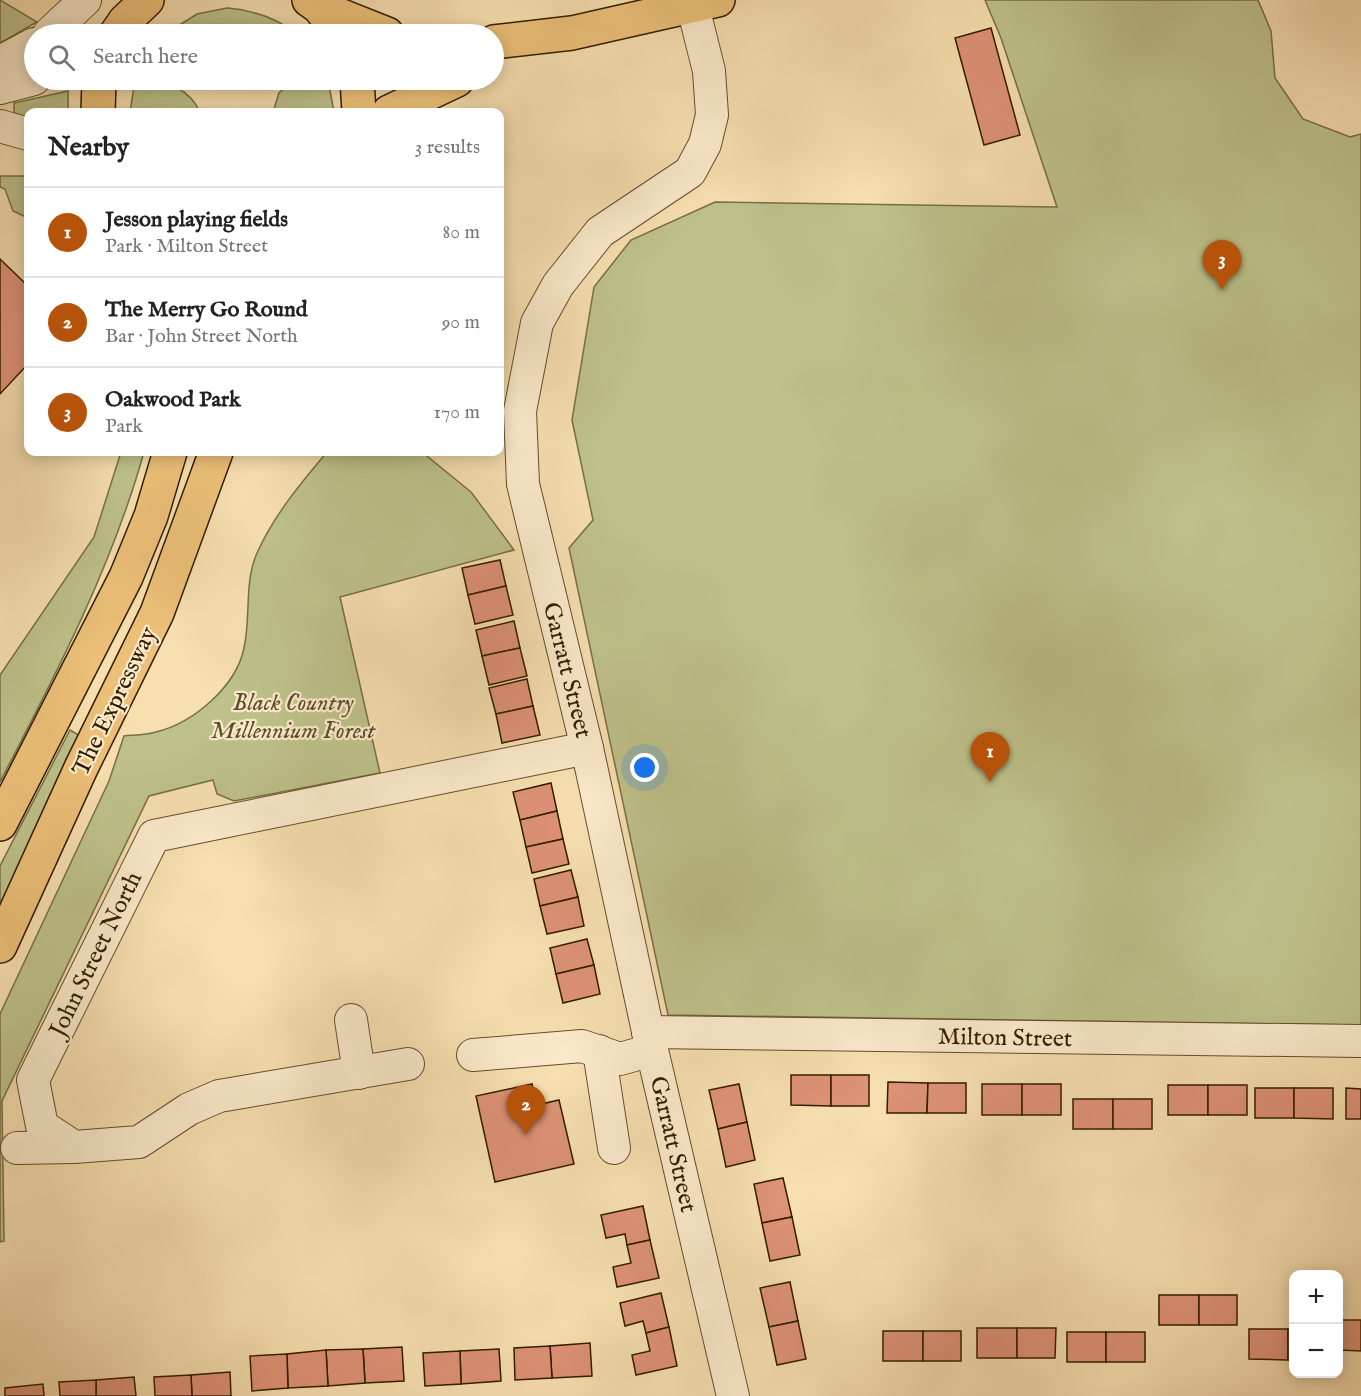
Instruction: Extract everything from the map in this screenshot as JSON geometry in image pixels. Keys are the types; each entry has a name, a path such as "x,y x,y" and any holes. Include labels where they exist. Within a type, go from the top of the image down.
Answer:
{"main road":[{"path":"504,41 572,33 706,3"},
{"path":"504,60 572,33"},
{"path":"98,108 99,90"},
{"path":"358,90 359,108"},
{"path":"398,108 436,90"},
{"name":"The Expressway","path":"0,824 79,674 126,577 151,516 169,456"},
{"name":"The Expressway","path":"0,946 81,768 157,613 215,456"}],"street":[{"name":"Garratt Street","path":"706,3 712,116 705,144 690,172 600,232 558,285 537,323 520,411 523,484 587,748 650,1041 733,1396"},
{"path":"0,62 24,47"},
{"path":"0,88 24,82"},
{"path":"0,126 24,133"},
{"name":"John Street North","path":"74,1147 42,1126 33,1080 154,836 587,748"},
{"path":"351,1020 359,1073"},
{"name":"Milton Street","path":"473,1055 582,1046 620,1059 650,1041 1361,1041"},
{"path":"599,1051 614,1148"},
{"path":"17,1148 74,1147 139,1142 189,1109 219,1096 408,1064"}],"green space":[{"path":"0,0 37,22 24,24 24,29 0,43"},
{"path":"985,0 1258,0 1271,31 1275,78 1303,119 1350,137 1361,134 1361,1025 668,1015 569,548 593,520 572,420 594,287 631,240 715,202 1057,207 1001,38"},
{"path":"227,8 264,16 283,24 181,24 197,14"},
{"path":"133,90 181,90 198,108 131,108"},
{"path":"282,90 330,90 333,108 274,108"},
{"path":"68,91 68,108 24,108 24,117 14,113 14,103"},
{"path":"0,176 24,176 24,216 13,211 5,189 0,187"},
{"path":"120,456 143,456 131,495 99,579 0,782 0,675 94,537"},
{"name":"Black Country Millennium Forest","path":"324,456 427,456 471,492 514,550 340,597 380,773 234,801 217,794 213,780 149,796 2,1101 4,1241 0,1242 0,1014 109,781 124,736 152,733 184,721 211,701 232,676 244,648 253,564 264,539 298,488"},
{"path":"70,730 84,738 0,912 0,866"}],"building":[{"path":"991,28 1020,135 984,145 955,38"},
{"path":"0,259 24,282 24,368 0,394"},
{"path":"500,560 506,586 468,595 462,568"},
{"path":"506,586 513,615 475,624 468,595"},
{"path":"514,621 520,648 482,656 476,630"},
{"path":"520,648 527,676 489,685 482,656"},
{"path":"527,679 533,706 496,714 489,688"},
{"path":"533,706 540,735 502,743 496,714"},
{"path":"551,783 557,811 520,820 513,792"},
{"path":"557,811 563,839 526,847 520,820"},
{"path":"563,839 569,864 532,873 526,847"},
{"path":"571,870 578,897 540,906 534,879"},
{"path":"578,897 584,926 547,934 540,906"},
{"path":"587,939 594,965 556,974 550,948"},
{"path":"594,965 600,994 563,1003 556,974"},
{"path":"791,1075 831,1075 831,1106 791,1105"},
{"path":"831,1075 869,1075 869,1106 831,1106"},
{"path":"888,1082 928,1083 927,1113 887,1113"},
{"path":"928,1083 966,1083 966,1113 927,1113"},
{"path":"532,1084 537,1105 559,1100 574,1164 495,1182 476,1096"},
{"path":"739,1084 747,1122 718,1129 709,1090"},
{"path":"982,1084 1022,1084 1022,1115 982,1115"},
{"path":"1022,1084 1061,1084 1061,1115 1022,1115"},
{"path":"1168,1085 1208,1085 1208,1115 1168,1115"},
{"path":"1208,1085 1247,1085 1247,1115 1208,1115"},
{"path":"1255,1088 1294,1088 1294,1118 1255,1118"},
{"path":"1294,1088 1333,1088 1333,1119 1294,1118"},
{"path":"1346,1088 1361,1089 1361,1119 1346,1119"},
{"path":"1073,1099 1113,1099 1113,1129 1073,1129"},
{"path":"1113,1099 1152,1099 1152,1129 1113,1129"},
{"path":"747,1122 755,1160 726,1167 718,1129"},
{"path":"783,1178 792,1217 762,1223 754,1184"},
{"path":"643,1206 650,1240 627,1245 625,1234 606,1238 601,1215"},
{"path":"792,1217 800,1255 770,1261 762,1223"},
{"path":"650,1240 659,1278 617,1287 613,1267 631,1263 627,1245"},
{"path":"790,1282 798,1321 769,1327 760,1288"},
{"path":"661,1293 669,1327 646,1333 643,1321 625,1326 620,1303"},
{"path":"1159,1295 1199,1295 1199,1325 1159,1325"},
{"path":"1199,1295 1237,1295 1237,1325 1199,1325"},
{"path":"1343,1320 1361,1320 1361,1351 1343,1350"},
{"path":"798,1321 806,1359 777,1365 769,1327"},
{"path":"669,1327 677,1366 636,1375 632,1355 650,1351 646,1333"},
{"path":"977,1328 1017,1328 1017,1358 977,1358"},
{"path":"1017,1328 1056,1328 1055,1358 1017,1358"},
{"path":"1249,1329 1288,1329 1288,1360 1249,1359"},
{"path":"1288,1329 1289,1329 1289,1360"},
{"path":"883,1331 923,1331 923,1361 883,1361"},
{"path":"923,1331 961,1331 961,1361 923,1361"},
{"path":"1067,1332 1106,1332 1106,1362 1067,1362"},
{"path":"1106,1332 1145,1332 1145,1362 1106,1362"},
{"path":"590,1343 592,1376 552,1378 550,1346"},
{"path":"550,1346 552,1378 515,1380 514,1348"},
{"path":"402,1347 404,1381 365,1383 363,1349"},
{"path":"363,1349 365,1383 328,1386 326,1350"},
{"path":"499,1349 501,1381 461,1384 460,1351"},
{"path":"326,1350 328,1386 288,1388 287,1354"},
{"path":"460,1351 461,1384 425,1386 423,1353"},
{"path":"287,1354 288,1388 252,1391 250,1356"},
{"path":"230,1372 231,1396 192,1396 191,1375"},
{"path":"191,1375 192,1396 155,1396 154,1377"},
{"path":"134,1377 136,1396 96,1396 96,1380"},
{"path":"96,1380 96,1396 60,1396 59,1382"},
{"path":"43,1384 44,1396 5,1396 5,1388"}],"place":[{"name":"Oakwood Park","path":"1222,290"},
{"name":"Jesson playing fields","path":"990,782"},
{"name":"The Merry Go Round","path":"526,1135"}]}
